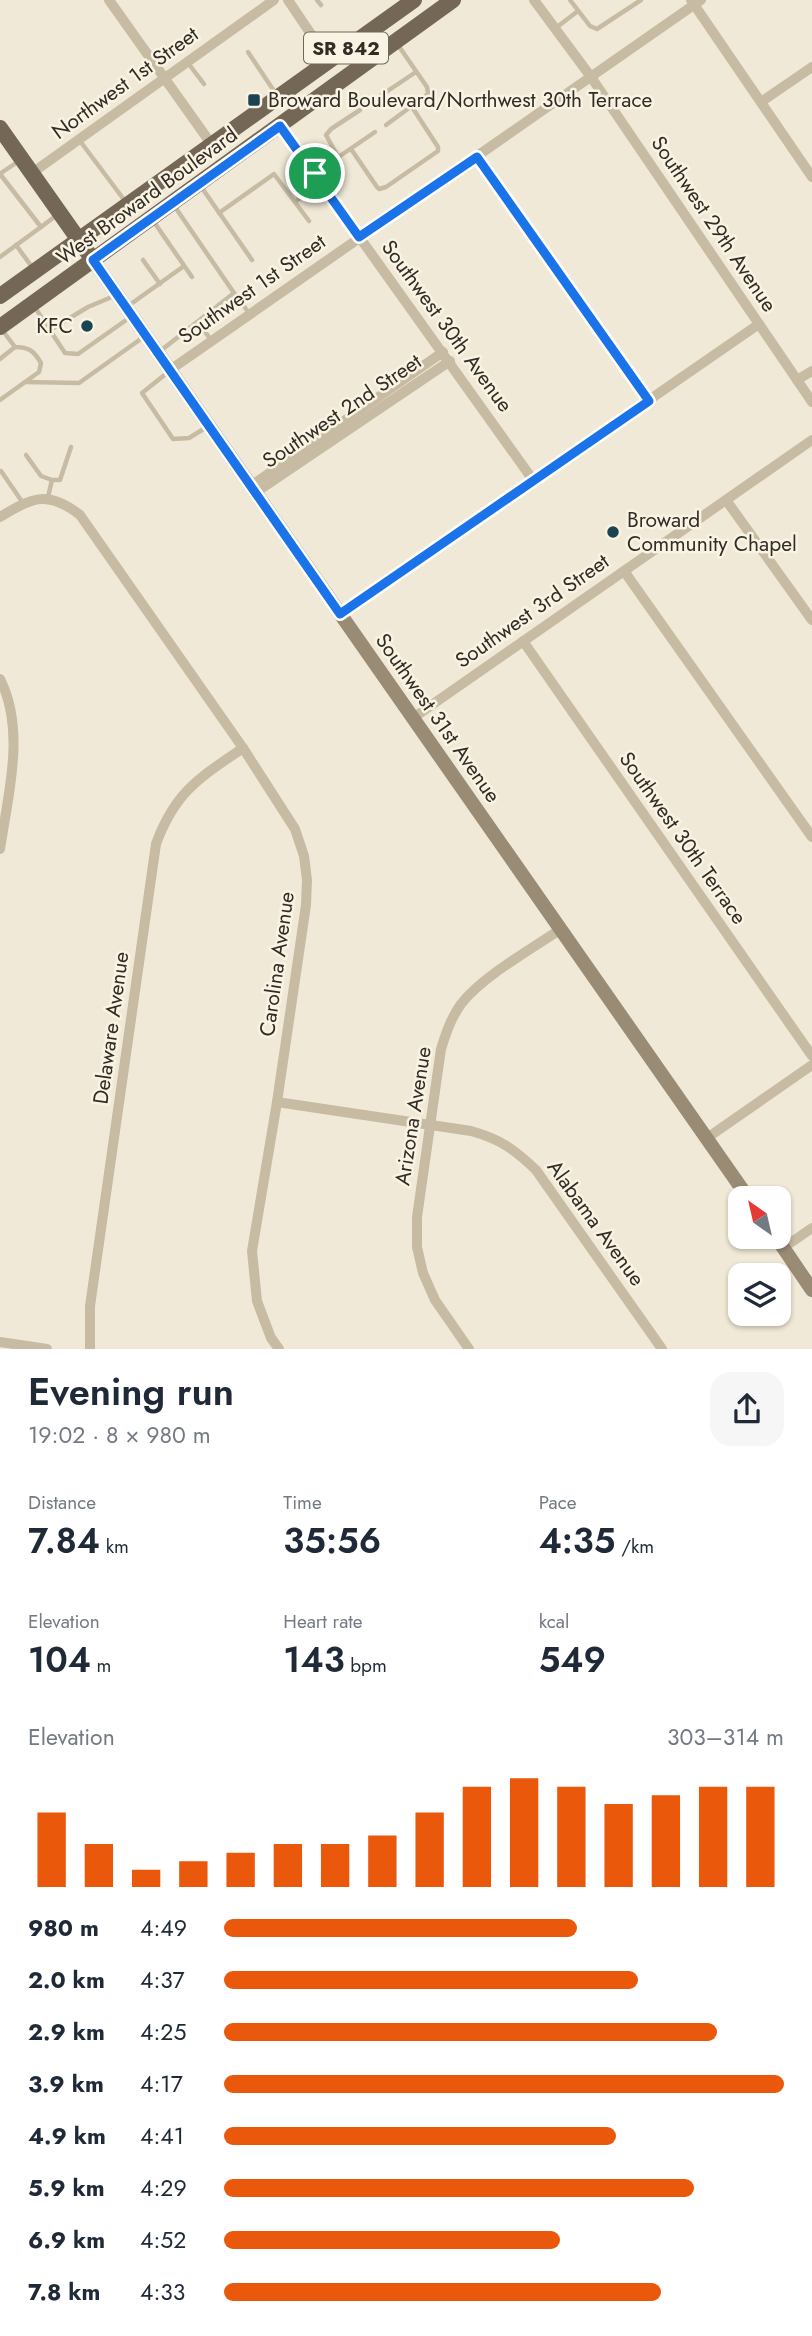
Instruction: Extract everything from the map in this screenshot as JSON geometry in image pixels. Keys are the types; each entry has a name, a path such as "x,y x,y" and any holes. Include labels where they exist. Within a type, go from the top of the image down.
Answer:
{"main road":[{"name":"West Broward Boulevard","path":"1,292 35,271 414,0"},
{"name":"West Broward Boulevard","path":"0,327 396,42 441,5 453,0"},
{"path":"0,128 93,260"},
{"name":"Southwest 31st Avenue","path":"93,260 740,1186"},
{"path":"784,1250 812,1290"}],"street":[{"path":"109,0 212,145"},
{"name":"Northwest 1st Street","path":"32,173 274,0"},
{"path":"288,0 329,61"},
{"name":"Southwest 29th Avenue","path":"534,0 591,77 812,402"},
{"path":"696,2 812,177"},
{"name":"Southwest 1st Street","path":"170,370 696,2"},
{"path":"761,102 812,67"},
{"name":"Southwest 30th Avenue","path":"280,126 533,480"},
{"path":"477,157 649,401"},
{"path":"340,614 759,324"},
{"name":"Southwest 2nd Street","path":"253,489 443,352"},
{"name":"Southwest 2nd Street","path":"253,489 450,361"},
{"path":"797,380 812,370"},
{"name":"Southwest 3rd Street","path":"412,718 812,440"},
{"path":"0,517 23,503 48,497"},
{"name":"Carolina Avenue","path":"48,497 65,503 80,515 243,748 295,828 304,856 306,905 252,1251 257,1301 271,1338 279,1349"},
{"path":"726,500 812,620"},
{"path":"624,571 812,837"},
{"name":"Southwest 30th Terrace","path":"523,641 812,1056"},
{"path":"0,679 12,718 13,758 0,849"},
{"name":"Delaware Avenue","path":"90,1349 90,1306 156,844 179,797 200,778 243,748"},
{"name":"Arizona Avenue","path":"469,1349 435,1300 423,1273 416,1247 417,1217 441,1049 449,1025 461,1004 484,982 561,929"},
{"path":"708,1138 812,1065"},
{"name":"Alabama Avenue","path":"277,1102 471,1132 496,1139 518,1153 536,1170 662,1349"},
{"path":"791,1238 812,1228"},
{"path":"0,1342 47,1349"}],"lane":[{"path":"570,0 590,26 597,29 641,0"},
{"path":"555,28 579,11"},
{"path":"386,125 428,94 427,87 396,42"},
{"path":"248,52 279,97"},
{"path":"188,62 204,84"},
{"path":"371,102 416,72"},
{"path":"351,149 377,187 386,187 438,151 412,107"},
{"path":"338,157 326,135 360,110"},
{"path":"315,173 375,132"},
{"path":"79,140 128,204"},
{"path":"22,159 0,173 41,228"},
{"path":"219,213 274,174 309,221"},
{"path":"295,202 322,182"},
{"path":"199,184 253,260"},
{"path":"172,203 250,314"},
{"path":"0,257 61,213"},
{"path":"152,218 192,277"},
{"path":"16,245 35,271"},
{"path":"143,260 160,284"},
{"path":"32,304 65,353 78,354 184,266"},
{"path":"158,352 234,293"},
{"path":"50,330 88,307 118,294"},
{"path":"198,323 212,341"},
{"path":"0,327 15,348"},
{"path":"25,382 79,383 146,336"},
{"path":"0,359 15,348 26,347 35,352 41,363 39,372 0,400"},
{"path":"170,370 142,393 173,439 189,438 209,426"},
{"path":"26,455 41,476 60,480 71,447"},
{"path":"1,471 23,503"},
{"path":"48,497 52,480"}],"place":[{"name":"Broward Boulevard/Northwest 30th Terrace","path":"254,100"},
{"name":"KFC","path":"87,326"},
{"name":"Broward Community Chapel","path":"613,532"}],"route":[{"path":"280,126 315,173 359,237 477,157 649,401 340,614 93,260 280,126"}]}
